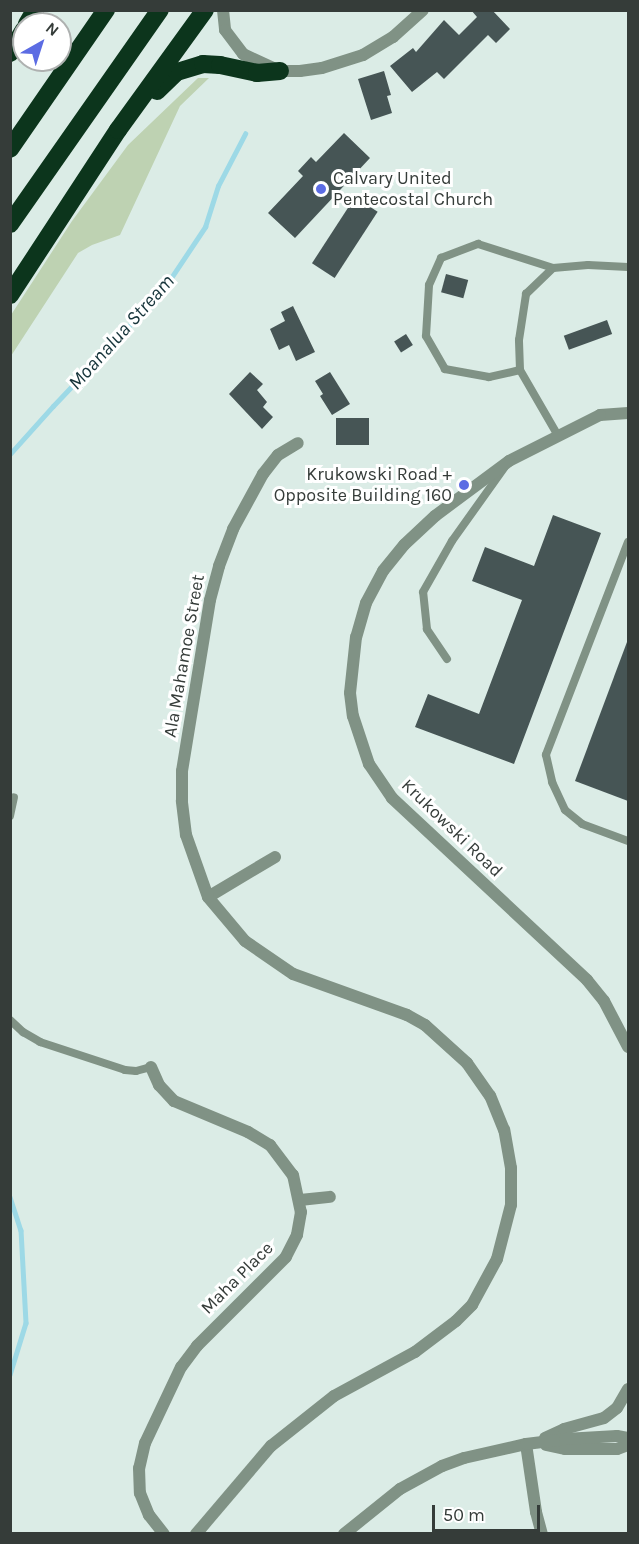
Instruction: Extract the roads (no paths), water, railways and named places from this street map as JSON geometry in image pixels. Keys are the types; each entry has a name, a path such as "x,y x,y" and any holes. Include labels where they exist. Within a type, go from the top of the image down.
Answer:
{"highway":[{"path":"10,148 106,10"},
{"path":"10,224 160,10"},
{"path":"10,295 118,130 205,10"},
{"path":"82,183 162,84 177,72 203,64 258,73 280,71"}],"street":[{"path":"223,10 225,30 235,47 243,54 280,71 300,71 344,62 363,55 393,37 423,10"},
{"path":"393,37 412,10"},
{"name":"Krukowski Road","path":"628,414 600,415 557,434 509,461 435,516 404,545 383,571 366,603 356,637 350,674 353,716 369,764 392,798 587,980 604,1002 628,1047"},
{"name":"Ala Mahamoe Street","path":"196,1533 270,1446 334,1396 415,1352 456,1321 472,1305 497,1259 511,1205 511,1168 504,1130 490,1096 460,1056 425,1025 407,1015 312,982 276,964 245,940 208,897 186,835 182,784 210,600 224,550 244,506 278,455 298,443"},
{"path":"208,897 275,857"},
{"name":"Maha Place","path":"151,1067 159,1085 174,1101 248,1132 270,1145 287,1164 300,1200 300,1223 286,1257 193,1351 178,1373 145,1443 139,1468 140,1493 149,1515 164,1533"},
{"path":"300,1200 330,1197"},
{"path":"530,1443 564,1429 604,1418 617,1408 628,1389"},
{"path":"344,1533 400,1489 442,1466 488,1451 530,1443 616,1436 628,1438"},
{"path":"530,1443 566,1449 617,1449 628,1445"},
{"path":"530,1443 536,1512 542,1533"}],"lane":[{"path":"520,370 489,377 445,369 426,336 429,285 441,258 478,244 554,268 588,265 628,267"},
{"path":"554,268 526,294 519,340 520,370 557,434"},
{"path":"447,659 427,629 423,592 452,541 509,461"},
{"path":"628,542 546,755 552,782 565,810 582,824 628,841"},
{"path":"10,816 14,797"},
{"path":"10,1020 32,1038 51,1046 124,1070 136,1071 151,1067"}],"waterway":[{"name":"Moanalua Stream","path":"10,454 163,290 205,227 218,186 245,134"},
{"name":"Moanalua Stream","path":"10,1197 21,1230 26,1323 10,1375"}],"place":[{"name":"Calvary United Pentecostal Church","path":"321,189"},
{"name":"Krukowski Road + Opposite Building 160","path":"464,485"}]}
